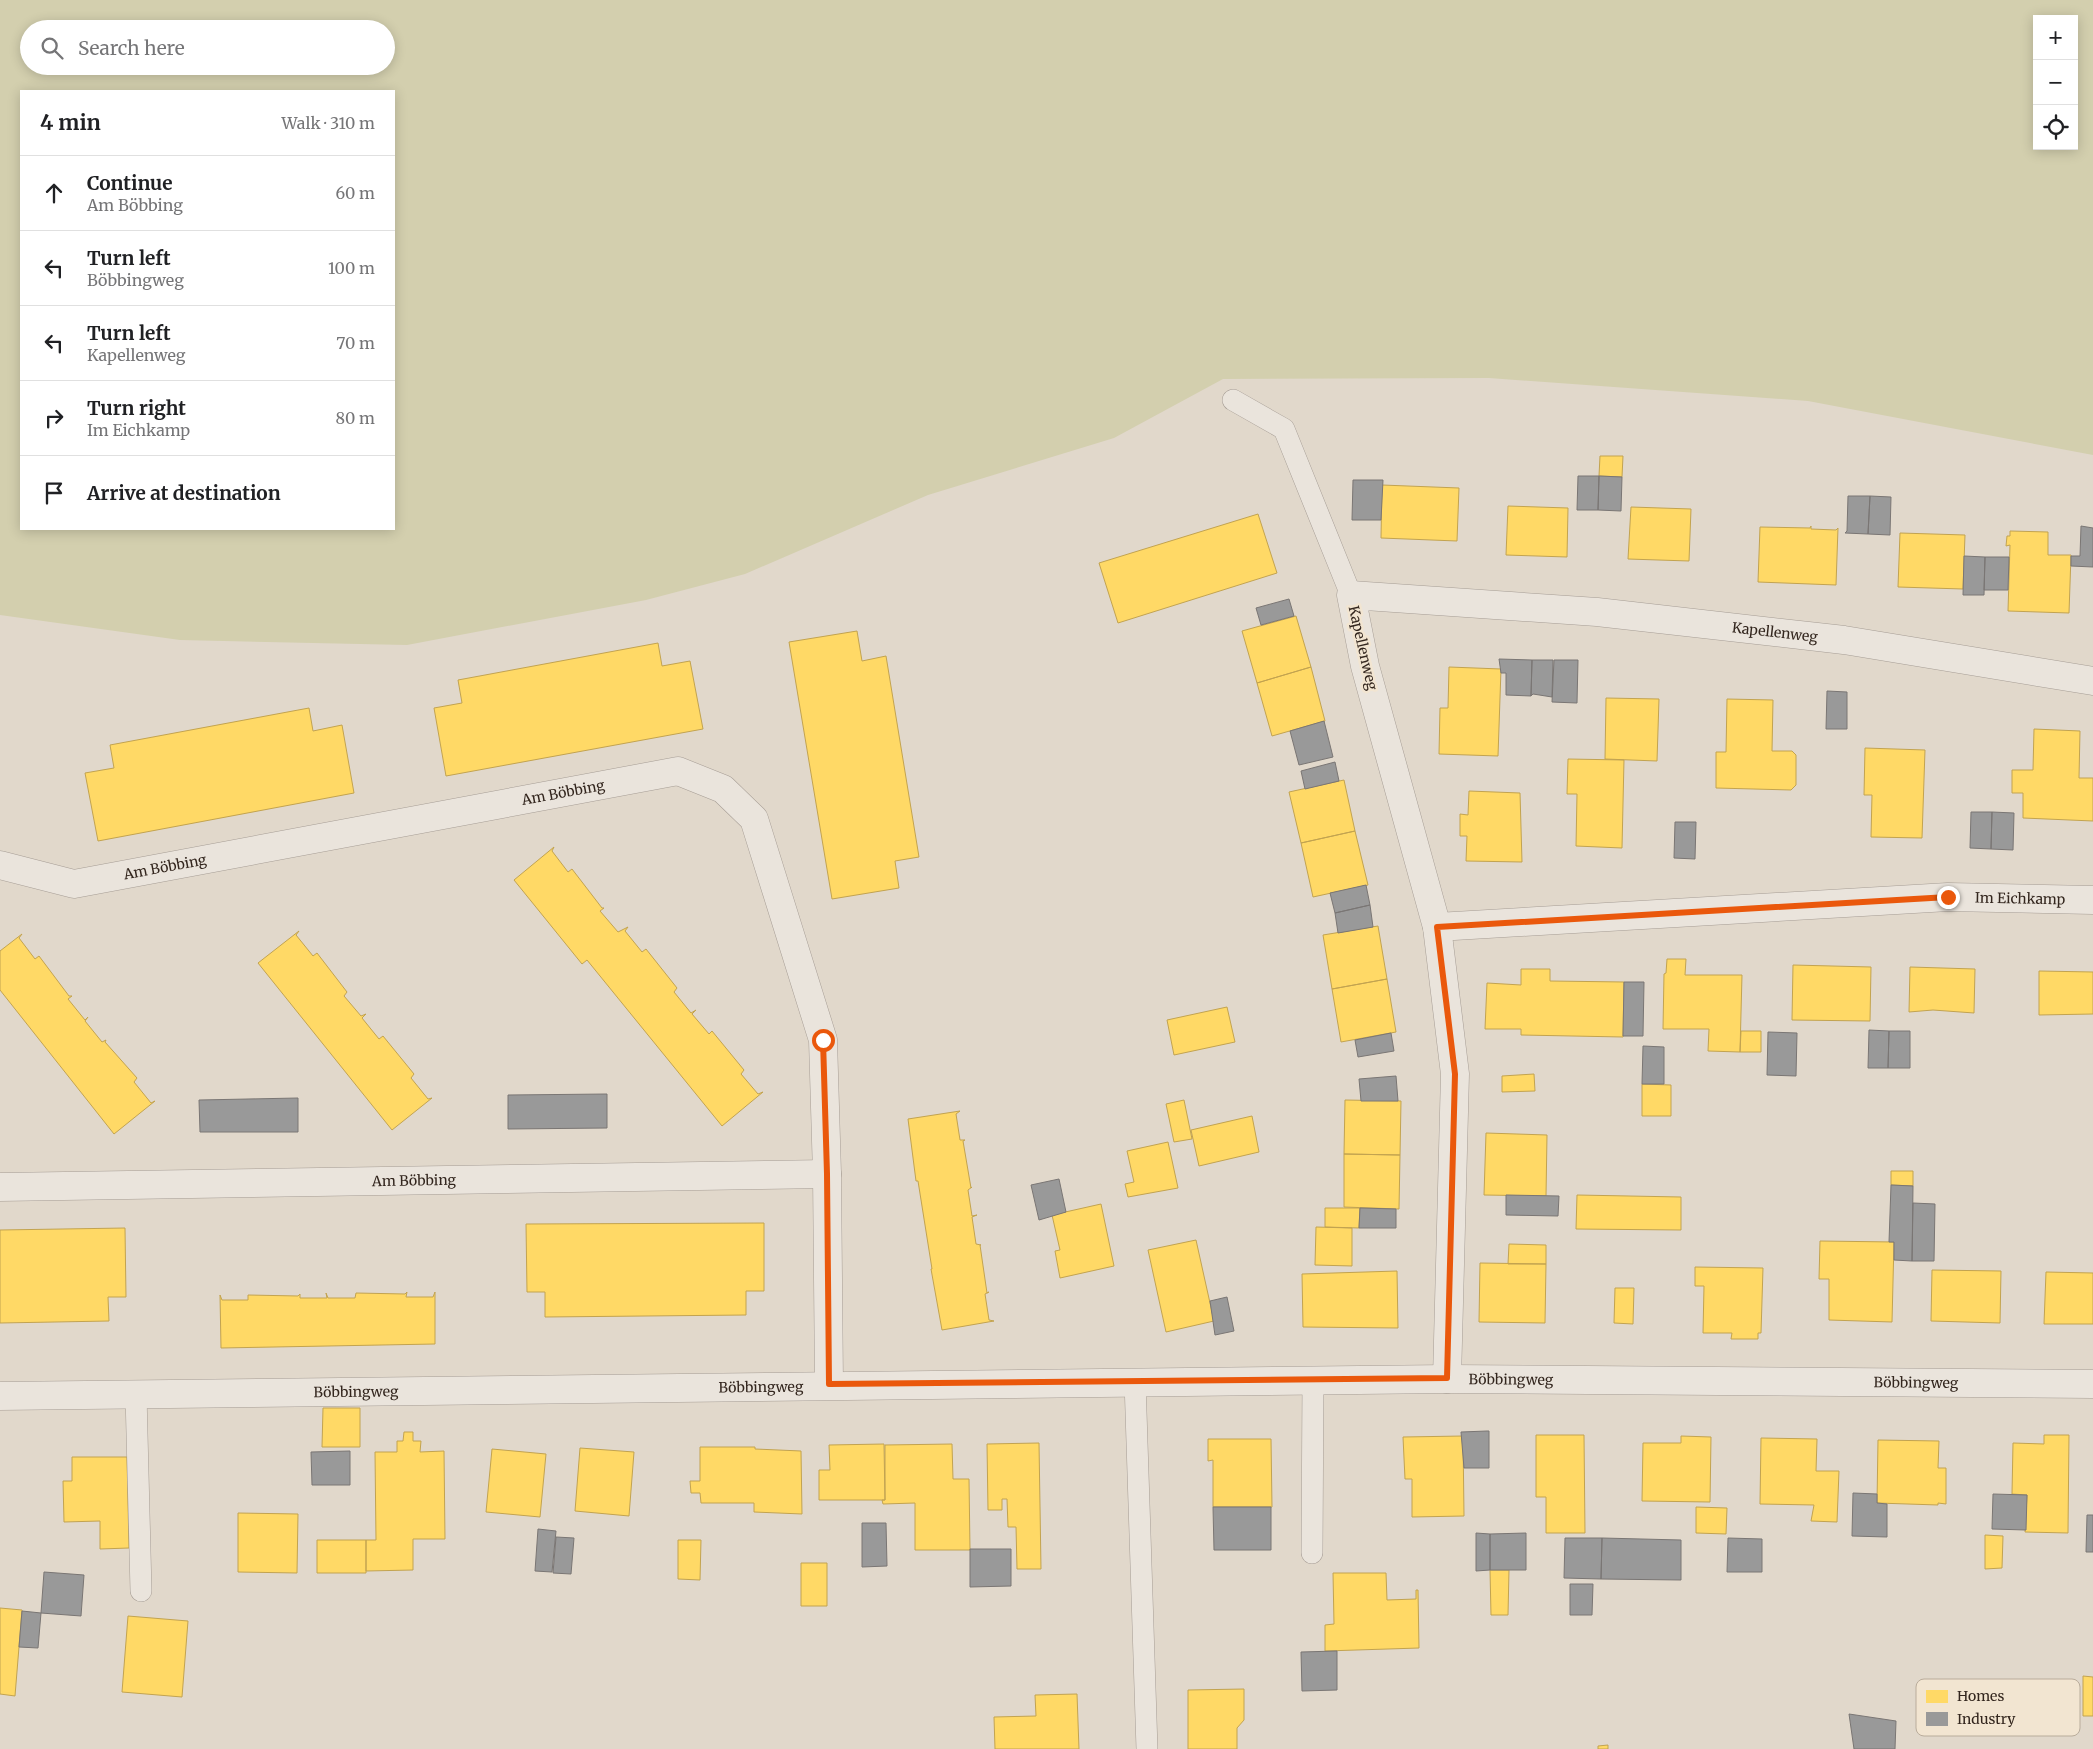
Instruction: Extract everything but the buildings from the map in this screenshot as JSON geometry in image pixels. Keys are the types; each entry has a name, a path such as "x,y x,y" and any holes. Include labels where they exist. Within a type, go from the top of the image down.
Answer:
{"street":[{"name":"Kapellenweg","path":"1447,1378 1455,1074 1437,927 1365,666 1351,595 1597,612 1844,640 2093,681"},
{"name":"Am Böbbing","path":"0,866 74,884 678,771 723,789 754,819 823,1040 827,1174 829,1384"},
{"name":"Im Eichkamp","path":"1437,927 1948,897 2093,900"},
{"name":"Am Böbbing","path":"0,1187 827,1174"},
{"name":"Böbbingweg","path":"0,1396 829,1384 1447,1378 2093,1384"}],"lane":[{"path":"1233,400 1284,429 1351,595"},
{"path":"1312,1554 1313,1379"},
{"path":"1135,1381 1147,1749"},
{"path":"136,1394 141,1591"}],"shaded area":[{"path":"0,0 2093,0 2093,455 1808,401 1489,378 1223,379 1114,438 928,495 745,574 646,600 407,645 180,640 0,615"}],"route":[{"path":"823,1040 827,1174 829,1384 1447,1378 1455,1074 1437,927 1948,897"}]}
